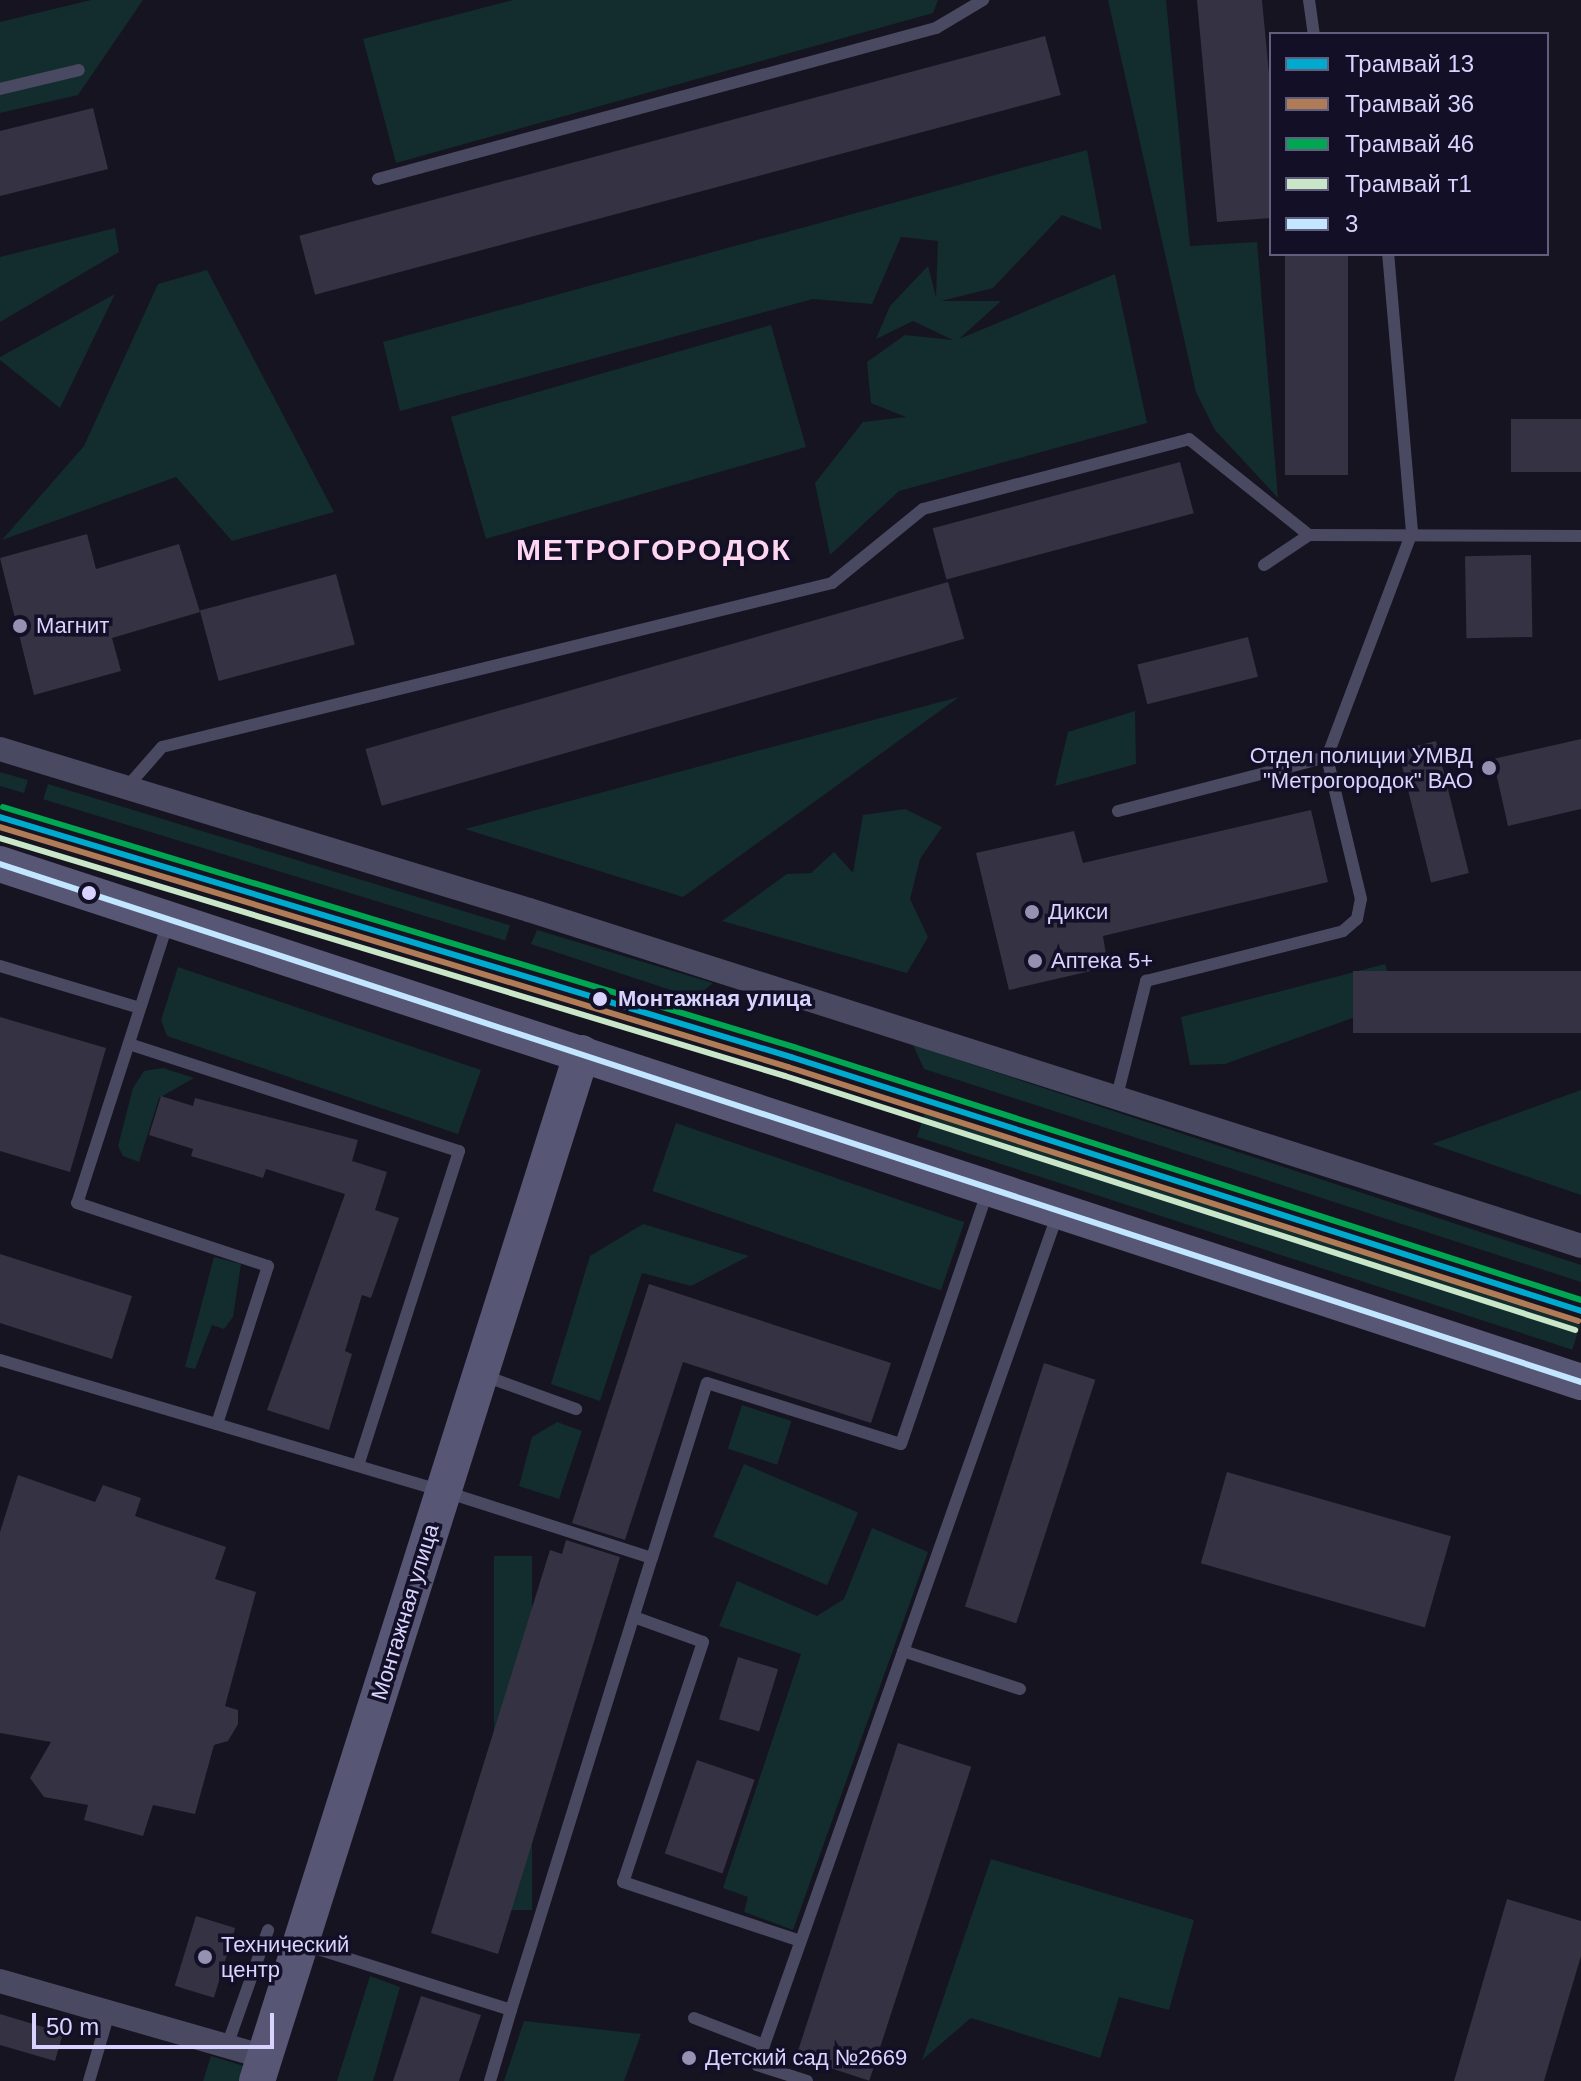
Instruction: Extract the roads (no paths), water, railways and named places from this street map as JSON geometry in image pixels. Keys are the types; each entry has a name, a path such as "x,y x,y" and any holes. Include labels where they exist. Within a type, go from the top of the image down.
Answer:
{"street":[{"path":"0,749 1117,1096 1581,1246"},
{"path":"0,864 1581,1382"},
{"name":"Монтажная улица","path":"261,2069 443,1491 483,1375 582,1053"},
{"path":"0,1981 227,2046 261,2069"}],"lane":[{"path":"378,179 936,28 983,0"},
{"path":"1309,0 1314,32"},
{"path":"0,89 79,70"},
{"path":"1117,1096 1146,981 1343,931 1357,919 1361,899 1327,757 1412,532 1388,256"},
{"path":"127,787 162,747 832,583 923,509 1189,439 1309,535"},
{"path":"1264,565 1309,535 1412,532 1581,536"},
{"path":"1118,811 1327,757"},
{"path":"169,918 77,1203 268,1266 217,1424"},
{"path":"0,966 140,1008"},
{"path":"129,1044 459,1151 358,1465"},
{"path":"490,2081 707,1383 901,1444 989,1188"},
{"path":"807,2081 757,2065 1059,1211"},
{"path":"0,1360 358,1465 652,1558"},
{"path":"483,1375 576,1409"},
{"path":"634,1617 703,1642 623,1882 800,1941"},
{"path":"903,1651 1020,1689"},
{"path":"227,2046 268,1930"},
{"path":"301,1944 511,2010"},
{"path":"89,2081 109,2013"},
{"path":"694,2018 764,2045"}],"tram line":[{"name":"46","path":"3,807 794,1047 1581,1300"},
{"name":"13","path":"0,817 791,1057 1581,1311"},
{"name":"36","path":"0,827 788,1067 1578,1321"},
{"name":"т1","path":"0,838 785,1076 1575,1330"}],"place":[{"name":"Магнит","path":"20,626"},
{"name":"Отдел полиции УМВД \"Метрогородок\" ВАО","path":"1489,768"},
{"name":"Дикси","path":"1032,912"},
{"name":"Аптека 5+","path":"1035,961"},
{"name":"Монтажная улица","path":"600,999"},
{"name":"Технический центр","path":"205,1957"},
{"name":"Детский сад №2669","path":"689,2058"}],"district":[{"name":"МЕТРОГОРОДОК","path":"654,550"}]}
